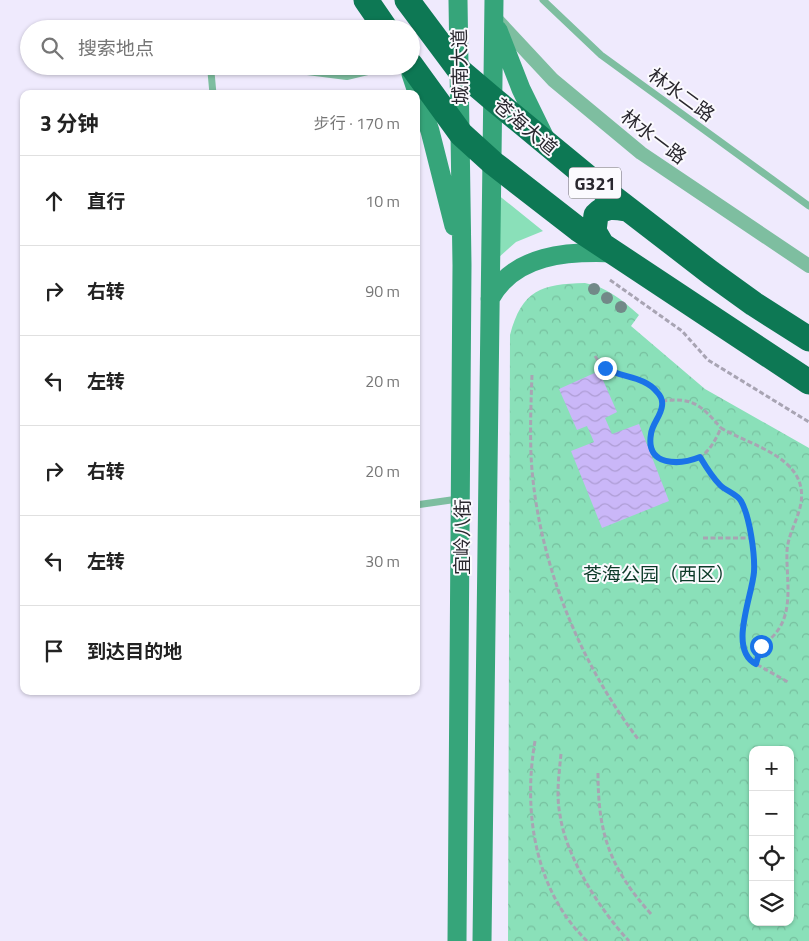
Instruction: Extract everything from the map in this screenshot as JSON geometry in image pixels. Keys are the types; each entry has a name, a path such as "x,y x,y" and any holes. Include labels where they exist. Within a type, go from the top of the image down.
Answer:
{"highway":[{"path":"366,0 380,20"},
{"name":"苍海大道","path":"407,0 460,71 493,99 627,208 754,304 809,339"},
{"name":"G321","path":"417,75 461,134 493,163 578,229 809,382"},
{"path":"608,248 594,231 596,215 604,208 627,208"}],"main road":[{"name":"城南大道","path":"458,0 461,134"},
{"name":"城南大道","path":"493,163 494,8"},
{"path":"494,8 521,89 550,146"},
{"path":"413,75 417,90"},
{"path":"420,98 430,131 462,265"},
{"name":"宜岭八街","path":"457,941 461,498 461,134"},
{"name":"宜岭八街","path":"482,941 493,163"},
{"path":"490,299 505,276 530,263 560,254 608,248"}],"street":[{"name":"林水一路","path":"494,8 553,80 641,153 809,266"}],"lane":[{"name":"林水二路","path":"543,0 601,55 809,206"},
{"path":"211,75 213,90"},
{"path":"420,504 461,498"}],"path":[{"path":"610,280 682,331 708,360 809,422"},
{"path":"594,356 612,373 646,383 656,390 662,401 662,406 650,436 652,447 657,457 666,462 676,464 700,457 711,447 720,428"},
{"path":"532,375 531,456 535,492 545,543 558,592 581,645 638,739"},
{"path":"662,401 679,399 693,402 720,428 740,440 770,451 785,462 796,476 801,501 799,514 788,538 785,610 780,627 761,646 756,664"},
{"path":"700,457 721,486 741,500 751,538 754,572 742,630 744,653 748,661 788,682"},
{"path":"703,538 751,538"},
{"path":"535,741 530,767 529,793 533,832 550,888 564,914 587,941"},
{"path":"561,754 559,806 566,835 580,873 594,897 629,941"},
{"path":"598,773 600,821 610,857 631,892 651,914"}],"green space":[{"path":"497,194 543,231 516,242 498,258"},
{"name":"苍海公园（西区）","path":"585,283 614,295 639,315 631,326 705,389 809,448 809,941 508,941 510,335 515,320 527,299 536,292 556,285"}],"water":[{"path":"599,371 617,412 605,418 612,434 639,424 669,501 602,528 571,451 594,442 587,426 577,430 559,389"}],"route":[{"path":"605,368 612,373 637,379 656,390 661,399 662,406 650,436 652,447 657,457 666,462 676,464 700,457 721,486 741,500 753,548 754,572 742,630 744,653 748,661 756,664 761,646"}]}
